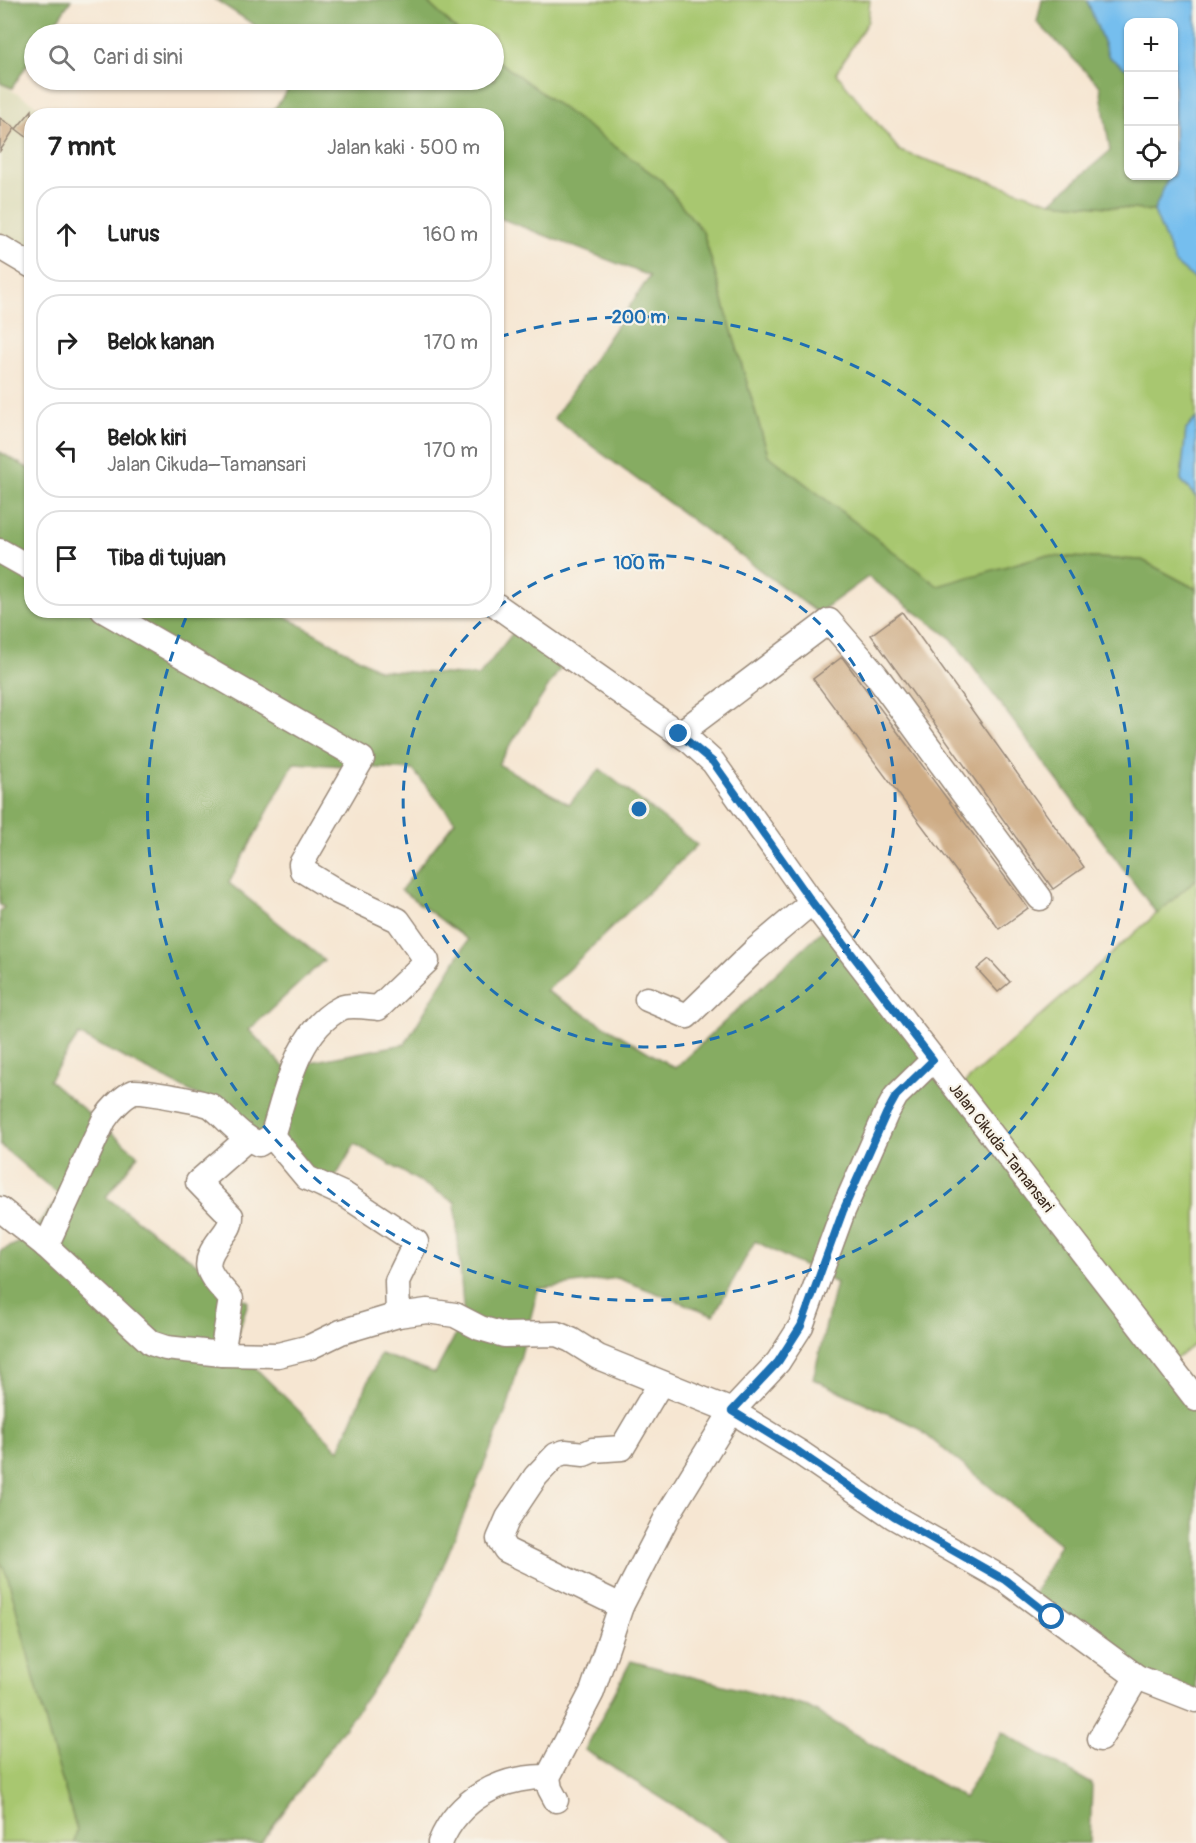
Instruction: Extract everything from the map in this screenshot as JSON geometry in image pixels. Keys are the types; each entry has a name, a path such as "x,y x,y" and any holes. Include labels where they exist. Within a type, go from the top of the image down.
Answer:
{"street":[{"path":"0,246 24,261"},
{"path":"0,551 24,564"},
{"name":"Jalan Cikuda–Tamansari","path":"504,611 679,734 713,762 812,902 1196,1399"},
{"path":"46,1246 104,1120 110,1111 133,1092 146,1091 165,1098 210,1105 247,1139 259,1144 272,1136 300,1052 324,1021 343,1007 378,1008 427,961 399,920 338,892 302,870 301,864 362,759 117,618"},
{"path":"679,734 829,621 876,675 1040,898"},
{"path":"647,999 687,1017 754,951 812,902"},
{"path":"556,1800 550,1789 548,1777 592,1692 621,1606 669,1513 732,1411 778,1362 801,1326 843,1211 886,1114 896,1096 933,1060"},
{"path":"272,1136 308,1178 345,1195 416,1242 397,1281 398,1315"},
{"path":"222,1354 231,1299 206,1266 209,1254 231,1226 231,1216 198,1182 247,1139"},
{"path":"0,1209 46,1246 151,1342 166,1348 222,1354 278,1355 310,1347 341,1332 398,1315 427,1311 455,1315 480,1328 504,1335 557,1335 571,1340 598,1357 660,1384 732,1411 799,1452 894,1517 1005,1580 1137,1677 1196,1700"},
{"path":"621,1606 506,1550 499,1539 508,1518 556,1455 565,1452 584,1454 592,1450 618,1451 660,1384"},
{"path":"1100,1739 1137,1677"},
{"path":"440,1843 447,1826 477,1794 511,1780 530,1776 548,1777"}],"shaded area":[{"path":"0,83 41,108 24,108 24,247 0,232"}],"green space":[{"path":"0,0 71,0 55,24 24,24 24,69 12,88 0,83"},
{"path":"216,0 425,0 450,24 253,24"},
{"path":"425,0 870,0 868,21 836,73 900,151 1051,202 1154,211 1175,263 1196,280 1196,418 1186,430 1181,480 1196,497 1196,589 1142,560 1042,556 938,587 768,455 703,232 662,181 504,65 504,24 450,24"},
{"path":"1042,0 1087,0 1109,57 1124,67 1124,180 1167,180 1154,211 1051,202 1110,151 1100,86 1037,22"},
{"path":"504,65 662,181 703,232 768,455 938,586 1042,556 1142,560 1196,589 1196,879 1157,914 952,639 868,577 818,613 554,418 650,276 504,220 504,108 275,108 288,90 504,90"},
{"path":"0,452 24,466 24,618 288,618 379,670 479,676 519,625 567,658 498,764 569,804 600,769 697,845 546,991 675,1068 828,925 1196,1394 1196,1698 1103,1655 1032,1598 1060,1544 915,1426 813,1379 836,1283 755,1241 714,1315 617,1278 538,1289 508,1406 420,1623 261,1843 74,1843 77,1830 50,1739 8,1577 0,1562 0,1251 25,1240 60,1196 0,1145 0,912 4,907 0,905","holes":["294,763 413,770 455,821 401,890 468,940 405,1044 284,1067 249,1030 324,960 229,883","79,1035 239,1116 323,1198 355,1144 455,1202 464,1319 435,1373 380,1354 339,1450 234,1347 248,1302 106,1197 138,1155 49,1080"]},
{"path":"1196,879 1196,1343 1172,1362 961,1086"},
{"path":"0,1562 8,1577 50,1739 77,1830 74,1843 0,1843"},
{"path":"631,1661 808,1707 964,1798 1002,1732 1092,1784 1090,1843 733,1843 585,1750"}],"water":[{"path":"1087,0 1196,0 1196,280 1175,263 1154,211 1167,180 1178,180 1178,18 1124,18 1124,67 1109,57"},
{"path":"1196,418 1196,497 1181,480 1186,430"}],"building":[{"path":"0,118 15,128 0,151"},
{"path":"24,120 24,135 16,129"},
{"path":"902,612 1084,867 1053,889 871,635"},
{"path":"842,657 1028,908 999,929 813,679"},
{"path":"989,959 1010,982 998,992 977,969"}],"route":[{"path":"679,734 713,762 812,902 933,1060 896,1096 886,1114 843,1211 801,1326 778,1362 732,1411 799,1452 894,1517 1005,1580 1052,1617"}]}
